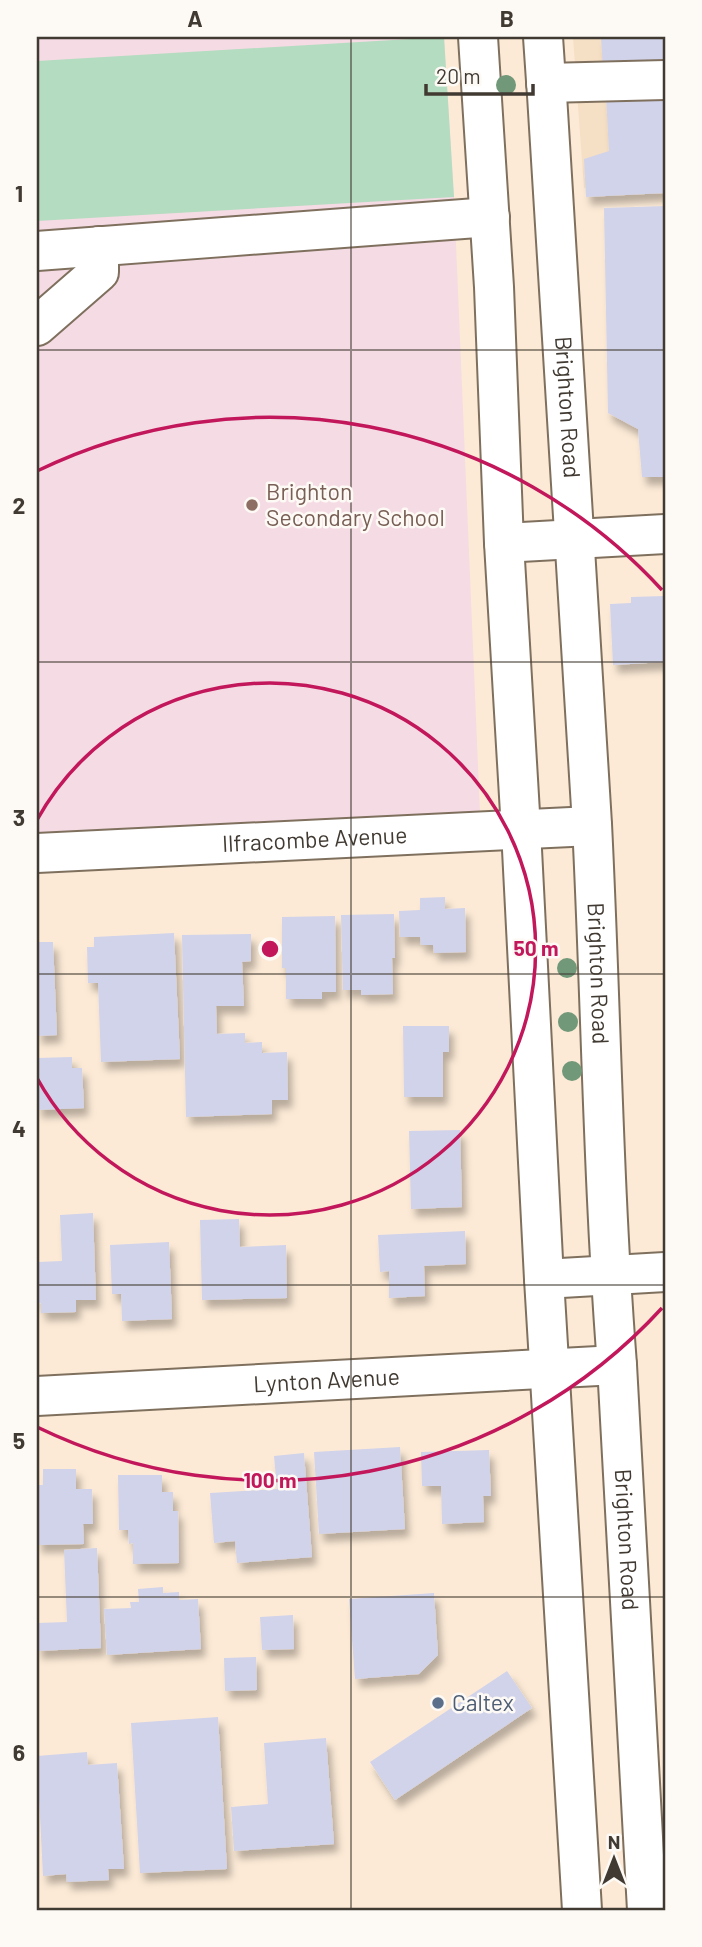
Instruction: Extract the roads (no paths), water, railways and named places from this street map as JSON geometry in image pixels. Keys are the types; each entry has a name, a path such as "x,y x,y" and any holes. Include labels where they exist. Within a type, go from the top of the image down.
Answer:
{"main road":[{"path":"478,37 490,217 504,543 544,1279 582,1910"},
{"name":"Brighton Road","path":"543,37 592,825 610,1275 648,1910"},
{"path":"547,83 665,80"},
{"path":"37,251 490,217"},
{"path":"37,326 99,272 99,246"},
{"path":"504,543 665,534"},
{"name":"Ilfracombe Avenue","path":"37,853 592,825"},
{"path":"544,1279 665,1272"},
{"name":"Lynton Avenue","path":"37,1396 617,1365"}],"place":[{"name":"Brighton Secondary School","path":"252,505"},
{"name":"Caltex","path":"438,1703"}]}
